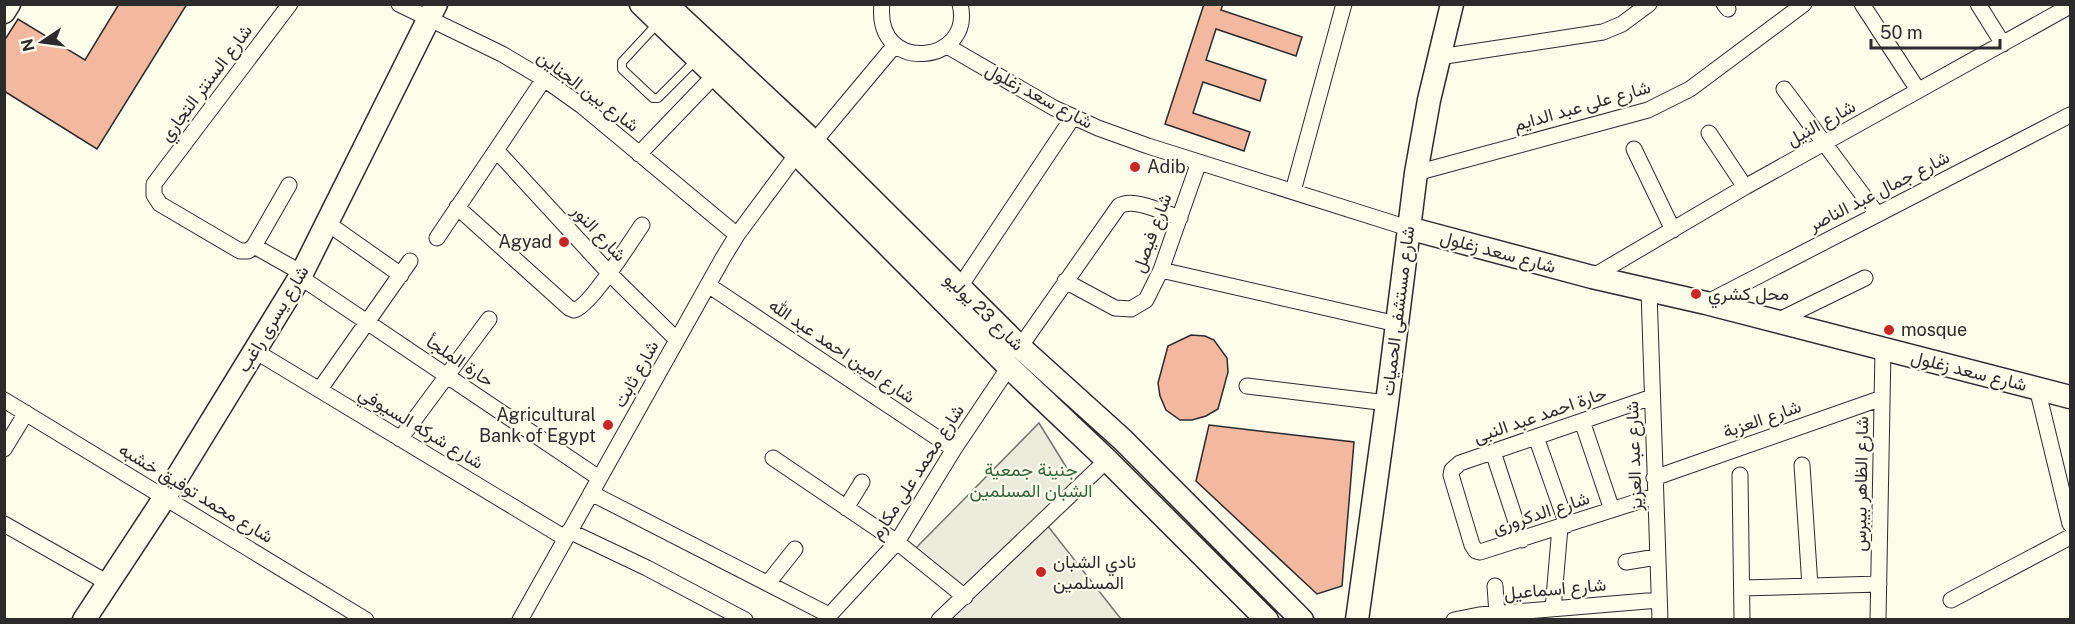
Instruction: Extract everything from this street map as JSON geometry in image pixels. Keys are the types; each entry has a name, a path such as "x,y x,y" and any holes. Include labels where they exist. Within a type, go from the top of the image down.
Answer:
{"main road":[{"path":"4,12 9,4"},
{"name":"شارع 23 يوليو","path":"641,4 663,13 1020,347 1123,440 1302,620"},
{"name":"شارع مستشفى الحميات","path":"1357,620 1416,173 1427,109 1452,4"},
{"name":"شارع يسرى راغب","path":"84,620 165,497 301,275 433,12"},
{"name":"شارع 23 يوليو","path":"663,13 698,58 715,75 806,148 1009,367 1107,460 1267,620"},
{"name":"شارع سعد زغلول","path":"1408,228 1592,277 1706,303 2070,397"}],"street":[{"name":"شارع السنتر التجاري","path":"254,246 248,251 240,251 160,204 154,195 154,184 290,4"},
{"name":"شارع بين الجناين","path":"399,4 433,12 544,78 737,235"},
{"path":"882,4 882,27 887,37 904,51 915,54 937,52 947,46 955,36 960,24 962,11 960,4"},
{"path":"1293,191 1344,4"},
{"path":"1439,57 1603,32 1622,24 1649,4"},
{"name":"شارع على عبد الدايم","path":"1416,173 1663,104 1690,89 1804,4"},
{"path":"1862,4 1918,90"},
{"path":"1978,4 2003,44"},
{"name":"شارع النيل","path":"1592,277 1745,187 2070,6"},
{"name":"شارع ثابت","path":"523,618 567,535 737,235 806,148 895,45"},
{"name":"شارع سعد زغلول","path":"947,46 1073,117 1123,138 1408,228"},
{"path":"639,154 715,75"},
{"path":"436,238 544,78"},
{"path":"1784,89 1877,214"},
{"name":"شارع جمال عبد الناصر","path":"1706,303 2070,115"},
{"path":"959,288 1073,117"},
{"path":"1709,133 1745,187"},
{"path":"1634,149 1673,230"},
{"name":"شارع النور","path":"496,150 609,273 677,340"},
{"name":"شارع فيصل","path":"1065,281 1115,308 1131,309 1146,300 1161,270 1199,162"},
{"path":"254,246 289,185"},
{"path":"1020,347 1115,210 1124,203 1134,203 1180,218"},
{"path":"457,207 569,308 574,310 583,307 642,225"},
{"path":"327,223 400,274"},
{"name":"حارة الملجأ","path":"254,246 301,275 599,478"},
{"path":"320,389 410,261"},
{"path":"1161,270 1397,324"},
{"path":"1774,322 1865,278"},
{"name":"شارع امين احمد عبد الله","path":"708,285 954,449"},
{"name":"شارع عبد العزيز","path":"1649,291 1660,620"},
{"path":"400,439 489,319"},
{"name":"شارع الظاهر بيبرس","path":"1878,620 1882,349"},
{"name":"شارع شركه السيوفي","path":"255,351 400,439 567,535 647,568 745,620"},
{"name":"شارع محمد على مكارم","path":"827,617 897,542 954,449 1009,367"},
{"path":"1247,386 1387,404"},
{"path":"2037,388 2070,524"},
{"name":"حارة احمد عبد النبى","path":"1452,480 1452,470 1455,466 1652,396"},
{"name":"شارع العزبة","path":"1654,477 1882,398"},
{"name":"شارع محمد توفيق خشبه","path":"4,400 366,620"},
{"path":"4,449 26,413"},
{"path":"1582,421 1612,510"},
{"path":"1536,437 1563,526 1553,609"},
{"path":"1493,452 1522,540"},
{"path":"773,458 897,542 965,597"},
{"path":"939,620 1107,460"},
{"path":"1802,465 1810,586"},
{"path":"1740,475 1742,620"},
{"name":"شارع الدكرورى","path":"1452,480 1473,549 1480,552 1655,496"},
{"path":"846,508 862,482"},
{"path":"591,493 768,583 827,617"},
{"path":"4,524 108,583"},
{"path":"1951,600 2070,537"},
{"path":"768,583 795,549"},
{"path":"1626,562 1657,557"},
{"path":"1742,588 1879,584"},
{"path":"1496,586 1497,614"},
{"name":"شارع اسماعيل","path":"1454,620 1553,609 1591,613 1659,600"}],"lane":[{"path":"663,13 622,62 622,69 653,98 658,98 698,58"}],"green space":[{"name":"جنينة جمعية الشبان المسلمين","path":"1039,423 1076,483 964,591 914,550"},
{"name":"نادي الشبان المسلمين","path":"1047,525 1121,619 949,620"}],"building":[{"path":"119,4 187,4 97,149 4,91 4,41 18,19 85,60"},
{"path":"1204,4 1223,4 1221,10 1302,37 1296,56 1216,29 1206,60 1266,80 1260,101 1203,82 1193,113 1250,132 1244,151 1165,124"},
{"path":"1191,335 1205,336 1214,340 1227,358 1228,372 1218,409 1206,416 1192,420 1180,420 1166,410 1158,383 1168,346"},
{"path":"1209,425 1354,442 1342,586 1317,594 1196,481"}],"place":[{"name":"Adib","path":"1135,167"},
{"name":"Agyad","path":"564,242"},
{"name":"محل كشري","path":"1696,294"},
{"name":"mosque","path":"1889,330"},
{"name":"Agricultural Bank of Egypt","path":"608,425"},
{"name":"نادي الشبان المسلمين","path":"1041,572"}]}
